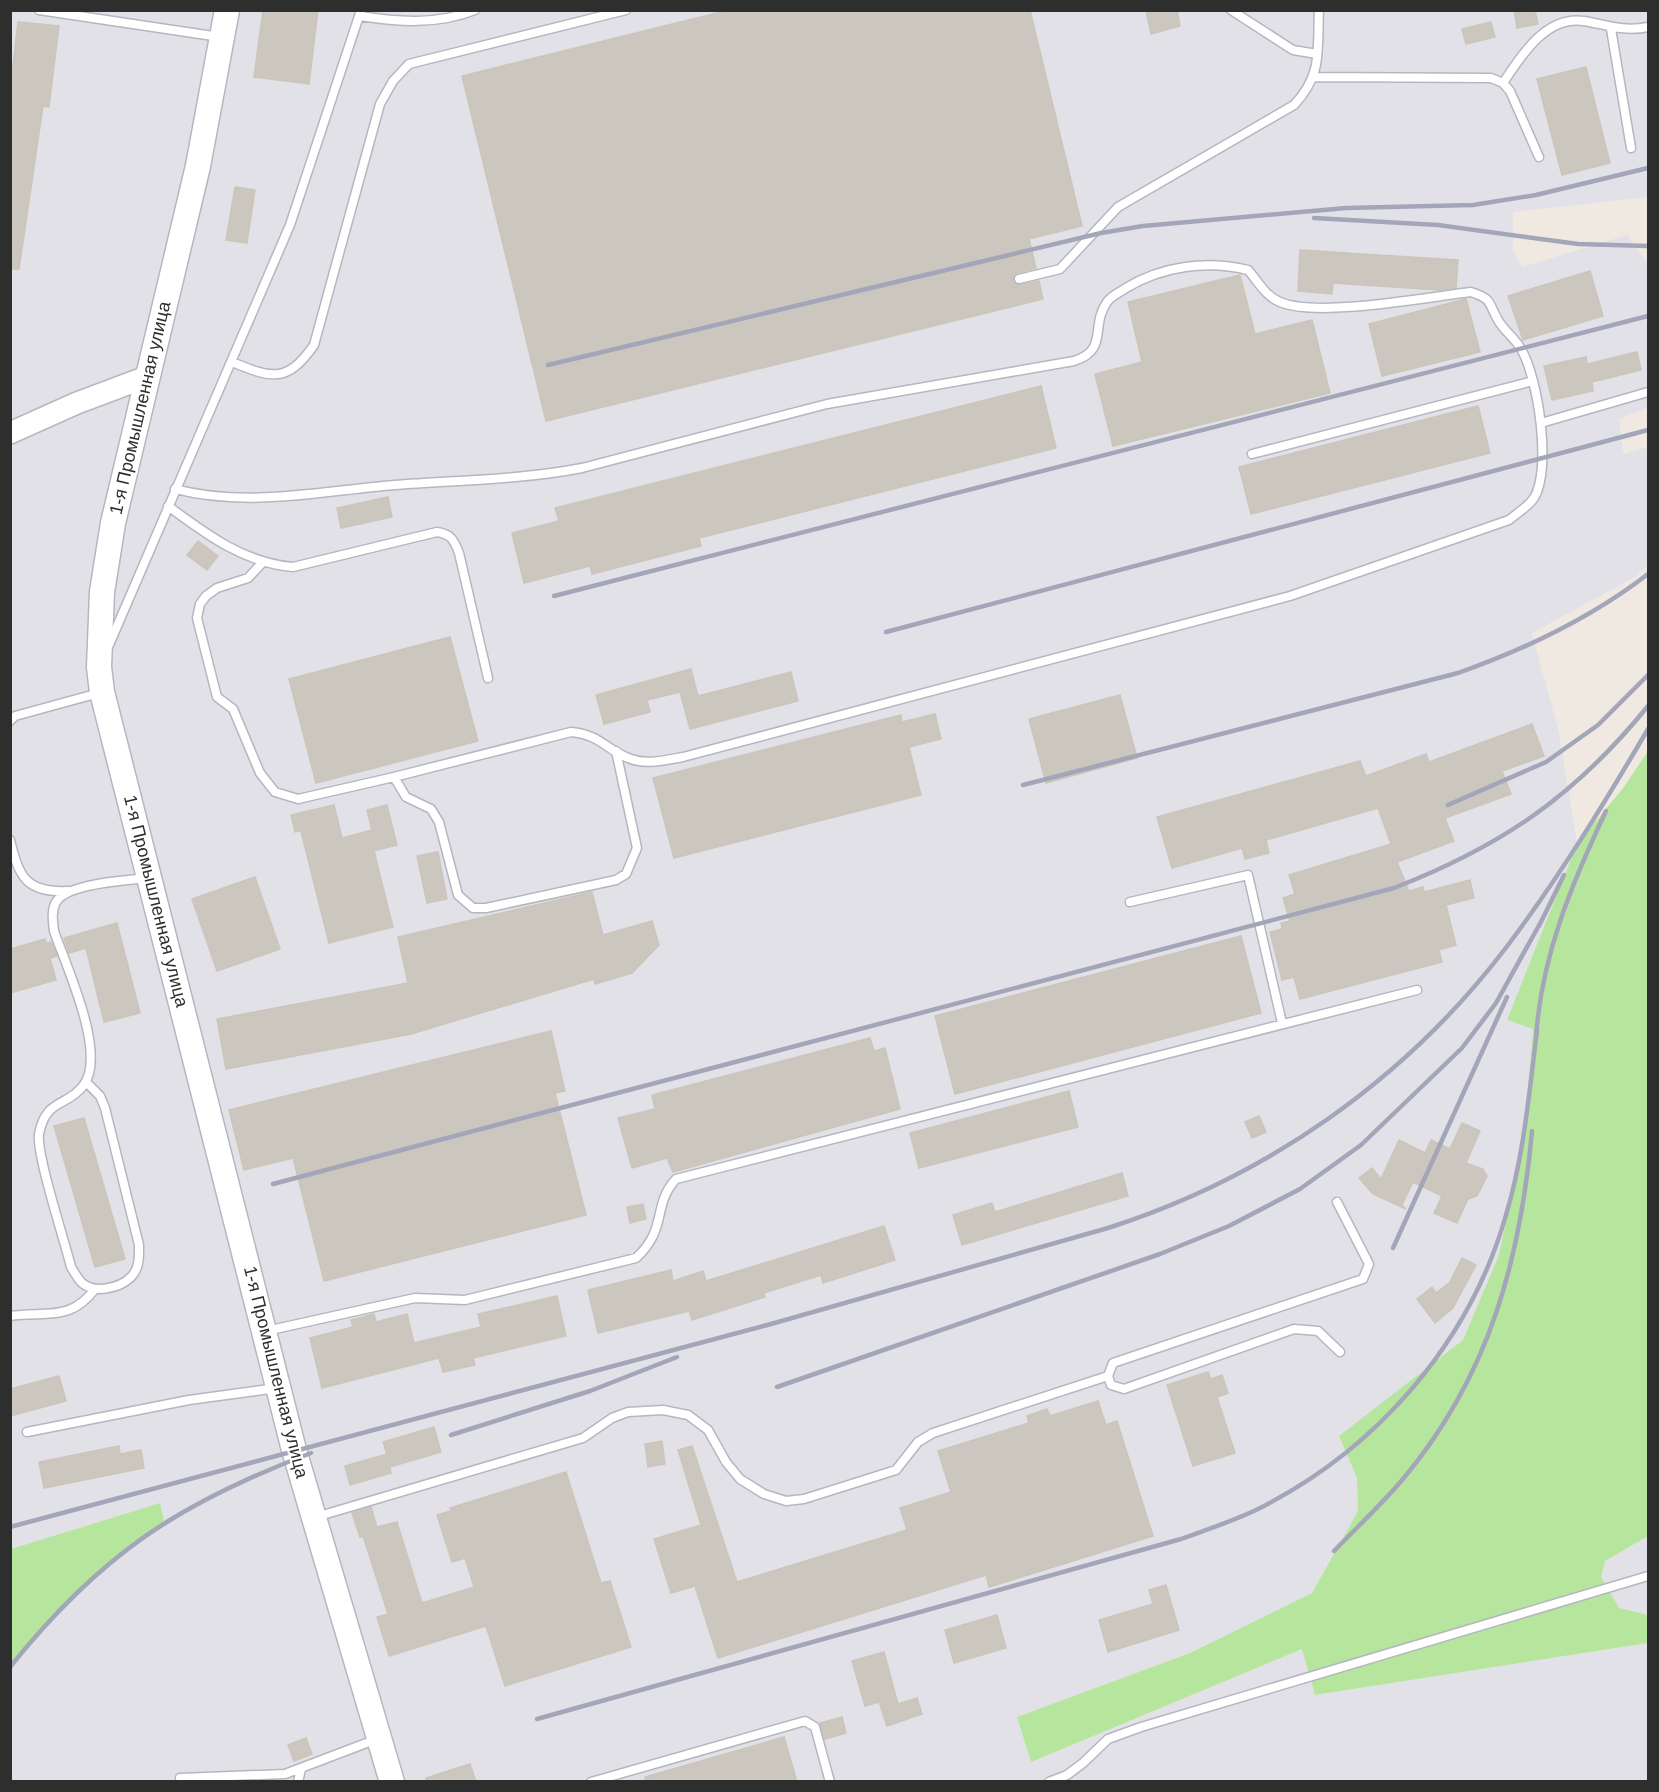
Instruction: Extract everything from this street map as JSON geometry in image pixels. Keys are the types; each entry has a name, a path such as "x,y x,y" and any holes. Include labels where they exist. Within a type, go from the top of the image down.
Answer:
{"main road":[{"name":"1-я Промышленная улица","path":"227,10 198,166 113,523 102,592 99,667 102,692 312,1518 392,1782"}],"street":[{"path":"10,433 77,403 148,376"}],"lane":[{"path":"39,10 222,38"},
{"path":"99,667 290,225 361,13 400,22 460,16 475,10"},
{"path":"232,362 273,376 288,373 302,363 314,345 380,105 393,81 410,63 627,10"},
{"path":"1231,10 1293,50 1317,54"},
{"path":"1019,279 1060,269 1118,207 1277,117 1307,91 1315,77 1318,10"},
{"path":"1503,83 1525,51 1552,27 1567,21 1583,21 1611,29 1627,30 1648,27"},
{"path":"1611,29 1631,148"},
{"path":"1315,77 1491,78 1503,83 1510,91 1539,157"},
{"path":"175,489 214,497 309,496 395,485 544,475 582,468 827,404 1074,361 1086,357 1093,351 1101,312 1108,299 1140,279 1196,266 1248,270 1268,295 1279,302 1305,308 1348,307 1472,292 1485,296 1491,303 1498,320 1522,350 1533,381 1541,423 1542,460 1534,498 1509,520 1290,596 683,757 647,762 631,759 589,734 571,732 298,799 275,792 260,773 233,709 217,697 197,618 200,604 206,596 217,588 248,578 263,562"},
{"path":"1252,454 1533,381"},
{"path":"1541,423 1648,392"},
{"path":"168,506 225,545 263,562 293,567 437,532 448,534 454,540 459,553 488,678"},
{"path":"10,721 15,716 102,692"},
{"path":"394,777 406,797 431,809 439,822 458,895 473,908 486,908 616,880 626,874 637,848 616,751"},
{"path":"10,840 16,864 30,885 46,892 68,891 150,877"},
{"path":"1130,902 1248,875 1282,1023"},
{"path":"68,891 56,903 52,918 54,931 91,1040 93,1060 86,1082 76,1093 54,1104 44,1119 39,1144 71,1267 83,1284 95,1289 121,1284 132,1276 140,1260 139,1245 105,1108 100,1096 86,1082"},
{"path":"265,1331 415,1298 465,1300 636,1258 648,1248 656,1234 663,1197 676,1179 1418,990"},
{"path":"1337,1202 1369,1264 1363,1279 1113,1363 1108,1376 1112,1385 1124,1389 1294,1329 1318,1331 1340,1352"},
{"path":"10,1316 74,1310 85,1303 95,1289"},
{"path":"312,1518 583,1437 612,1418 628,1412 663,1410 698,1420 708,1430 726,1462 740,1479 764,1494 786,1501 804,1499 896,1470 918,1442 933,1433 1108,1376"},
{"path":"27,1432 189,1400 279,1388"},
{"path":"1049,1782 1075,1769 1108,1740 1141,1727 1648,1576"},
{"path":"591,1782 805,1721 815,1727 830,1782"},
{"path":"180,1778 285,1774 378,1739"},
{"path":"298,1782 301,1769"}],"shaded area":[{"path":"10,11 1648,11 1648,197 1513,212 1513,251 1522,267 1627,235 1648,264 1648,408 1619,419 1623,454 1648,447 1648,564 1637,576 1532,633 1559,733 1577,844 1507,1020 1533,1029 1525,1130 1499,1255 1463,1340 1340,1436 1357,1478 1358,1511 1312,1593 1190,1653 1017,1717 1031,1762 1302,1649 1315,1695 1648,1643 1648,1781 11,1781 11,1670 61,1607 95,1574 164,1522 159,1503 11,1549"},
{"path":"1648,1536 1648,1615 1642,1615 1618,1608 1601,1577 1604,1561"}],"green space":[{"path":"1648,751 1648,1536 1605,1561 1601,1577 1619,1608 1648,1615 1648,1643 1315,1695 1302,1649 1031,1762 1017,1717 1190,1653 1312,1593 1358,1511 1357,1478 1339,1436 1463,1340 1499,1255 1525,1130 1533,1029 1507,1020 1577,844 1624,787"},
{"path":"160,1503 164,1522 121,1554 81,1589 44,1628 11,1670 11,1549"}],"building":[{"path":"263,10 318,10 309,84 254,77"},
{"path":"729,10 1030,10 1082,226 1029,239 1036,268 1017,273 1013,280 1018,285 1039,281 1043,299 546,421 462,76"},
{"path":"1146,10 1177,10 1180,26 1151,34"},
{"path":"1514,10 1535,10 1538,24 1517,28"},
{"path":"18,22 59,26 49,107 43,106 19,269 10,269 10,66 13,66"},
{"path":"1491,22 1495,37 1466,44 1462,29"},
{"path":"1586,67 1610,163 1562,175 1537,79"},
{"path":"235,187 255,190 247,243 226,240"},
{"path":"1300,250 1458,260 1456,288 1439,290 1333,283 1332,294 1298,291"},
{"path":"1590,271 1603,316 1523,340 1508,296"},
{"path":"1240,275 1255,334 1312,320 1330,393 1113,446 1095,374 1142,362 1128,302"},
{"path":"1466,299 1480,352 1382,376 1369,324"},
{"path":"1637,352 1641,370 1592,382 1593,391 1552,400 1544,366 1586,357 1587,364"},
{"path":"1041,386 1056,448 699,538 701,546 592,574 590,566 524,583 512,533 559,521 555,508"},
{"path":"1478,406 1490,453 1251,514 1239,467"},
{"path":"388,497 392,517 341,528 337,508"},
{"path":"198,541 218,556 207,570 187,555"},
{"path":"450,637 478,741 316,783 289,679"},
{"path":"691,669 698,696 791,672 798,701 690,729 680,692 647,700 650,712 604,724 596,695"},
{"path":"1120,695 1137,758 1046,783 1029,719"},
{"path":"935,714 941,739 909,747 921,795 674,858 653,778 901,715 902,722"},
{"path":"1532,724 1544,756 1502,771 1511,794 1445,818 1454,841 1397,862 1409,891 1423,887 1424,892 1470,880 1474,898 1446,905 1456,945 1439,950 1442,962 1300,999 1294,977 1282,980 1270,932 1282,929 1281,923 1290,921 1283,898 1295,894 1289,875 1391,844 1378,808 1266,840 1269,853 1245,859 1242,848 1172,868 1157,817 1360,761 1366,776 1426,754 1429,762"},
{"path":"334,805 342,838 372,830 367,810 387,805 397,845 374,851 393,927 329,943 301,831 295,832 291,815"},
{"path":"438,852 447,899 427,903 417,856"},
{"path":"255,877 280,949 217,971 192,899"},
{"path":"592,892 603,935 652,921 659,945 632,973 595,984 594,979 411,1034 226,1069 217,1019 408,983 398,937"},
{"path":"117,923 140,1013 104,1022 86,948 69,953 64,938"},
{"path":"1241,936 1261,1013 955,1094 935,1016"},
{"path":"45,939 46,943 51,942 57,956 50,958 56,980 10,993 10,949"},
{"path":"551,1031 565,1091 555,1093 586,1215 324,1281 293,1158 244,1170 229,1110"},
{"path":"870,1038 874,1051 885,1048 900,1109 673,1172 667,1158 632,1168 618,1118 655,1109 652,1095"},
{"path":"1069,1091 1078,1127 919,1168 910,1133"},
{"path":"1259,1116 1266,1132 1252,1138 1245,1122"},
{"path":"84,1118 125,1259 95,1267 54,1126"},
{"path":"1462,1123 1480,1131 1466,1163 1483,1169 1487,1176 1477,1196 1468,1199 1457,1223 1434,1213 1442,1196 1413,1182 1402,1205 1406,1209 1373,1194 1359,1178 1372,1168 1381,1179 1399,1140 1425,1153 1431,1140 1450,1149"},
{"path":"1122,1173 1128,1196 962,1245 953,1215 992,1203 995,1212"},
{"path":"643,1204 646,1219 630,1223 627,1207"},
{"path":"884,1226 895,1260 823,1283 821,1275 764,1293 765,1297 692,1320 689,1311 598,1333 588,1290 671,1270 673,1281 703,1271 706,1281"},
{"path":"1462,1258 1476,1265 1453,1308 1435,1323 1417,1299 1432,1287 1436,1293 1450,1282"},
{"path":"557,1296 566,1336 473,1358 475,1365 443,1372 439,1358 322,1388 310,1338 353,1327 351,1320 374,1314 376,1322 407,1314 414,1343 481,1327 478,1314"},
{"path":"1208,1372 1211,1379 1222,1375 1228,1393 1217,1397 1235,1453 1193,1466 1167,1385"},
{"path":"59,1376 66,1401 10,1416 10,1389"},
{"path":"1098,1401 1106,1425 1117,1421 1153,1536 989,1587 986,1575 718,1658 695,1586 671,1593 654,1539 701,1525 678,1450 692,1446 737,1582 907,1530 900,1508 951,1492 938,1451 1029,1423 1027,1416 1047,1409 1050,1416"},
{"path":"434,1427 441,1452 390,1467 391,1473 350,1485 345,1466 387,1454 383,1442"},
{"path":"662,1441 665,1464 648,1467 645,1444"},
{"path":"119,1446 120,1454 141,1450 144,1468 44,1488 39,1462"},
{"path":"566,1472 601,1583 610,1581 631,1647 505,1686 486,1626 389,1656 377,1617 388,1614 363,1536 360,1537 352,1513 371,1507 377,1527 397,1522 422,1603 474,1587 465,1558 452,1562 437,1515 451,1511 450,1508"},
{"path":"1166,1585 1179,1630 1108,1652 1099,1620 1153,1604 1149,1590"},
{"path":"997,1615 1006,1648 954,1663 945,1630"},
{"path":"884,1652 898,1704 917,1698 922,1714 887,1726 879,1702 865,1706 852,1661"},
{"path":"842,1717 846,1733 825,1739 820,1723"},
{"path":"784,1737 797,1782 646,1782 645,1777"},
{"path":"306,1738 312,1754 294,1761 288,1745"},
{"path":"470,1764 476,1782 426,1782 426,1778"}],"railway":[{"path":"548,365 1101,233 1143,226 1346,208 1473,205 1536,195 1648,168"},
{"path":"1314,218 1438,225 1578,244 1648,246"},
{"path":"554,596 1648,316"},
{"path":"886,632 1648,430"},
{"path":"1023,785 1458,673 1508,654 1557,631 1604,605 1648,574"},
{"path":"1448,805 1546,762 1598,725 1648,675"},
{"path":"273,1184 1394,888 1469,854 1503,836 1534,815 1593,766 1648,706"},
{"path":"10,1527 771,1324 1108,1228 1166,1207 1222,1182 1276,1153 1327,1119 1376,1082 1422,1041 1465,997 1505,949 1544,896 1648,729"},
{"path":"1536,1038 1544,978 1551,950 1581,865 1606,811"},
{"path":"1539,926 1564,875"},
{"path":"777,1387 1160,1254 1229,1226 1300,1189 1361,1145 1462,1048 1496,1003 1543,918"},
{"path":"1393,1248 1507,997"},
{"path":"537,1719 1181,1539 1254,1511 1298,1487 1339,1458 1377,1426 1411,1390 1442,1350 1468,1308 1489,1263 1512,1192 1525,1124 1537,1031"},
{"path":"1334,1551 1395,1488 1433,1440 1458,1400 1478,1358 1509,1272 1527,1179 1532,1131"},
{"path":"451,1435 590,1391 677,1357"},
{"path":"10,1667 76,1593 144,1537 220,1492 311,1453"}]}
